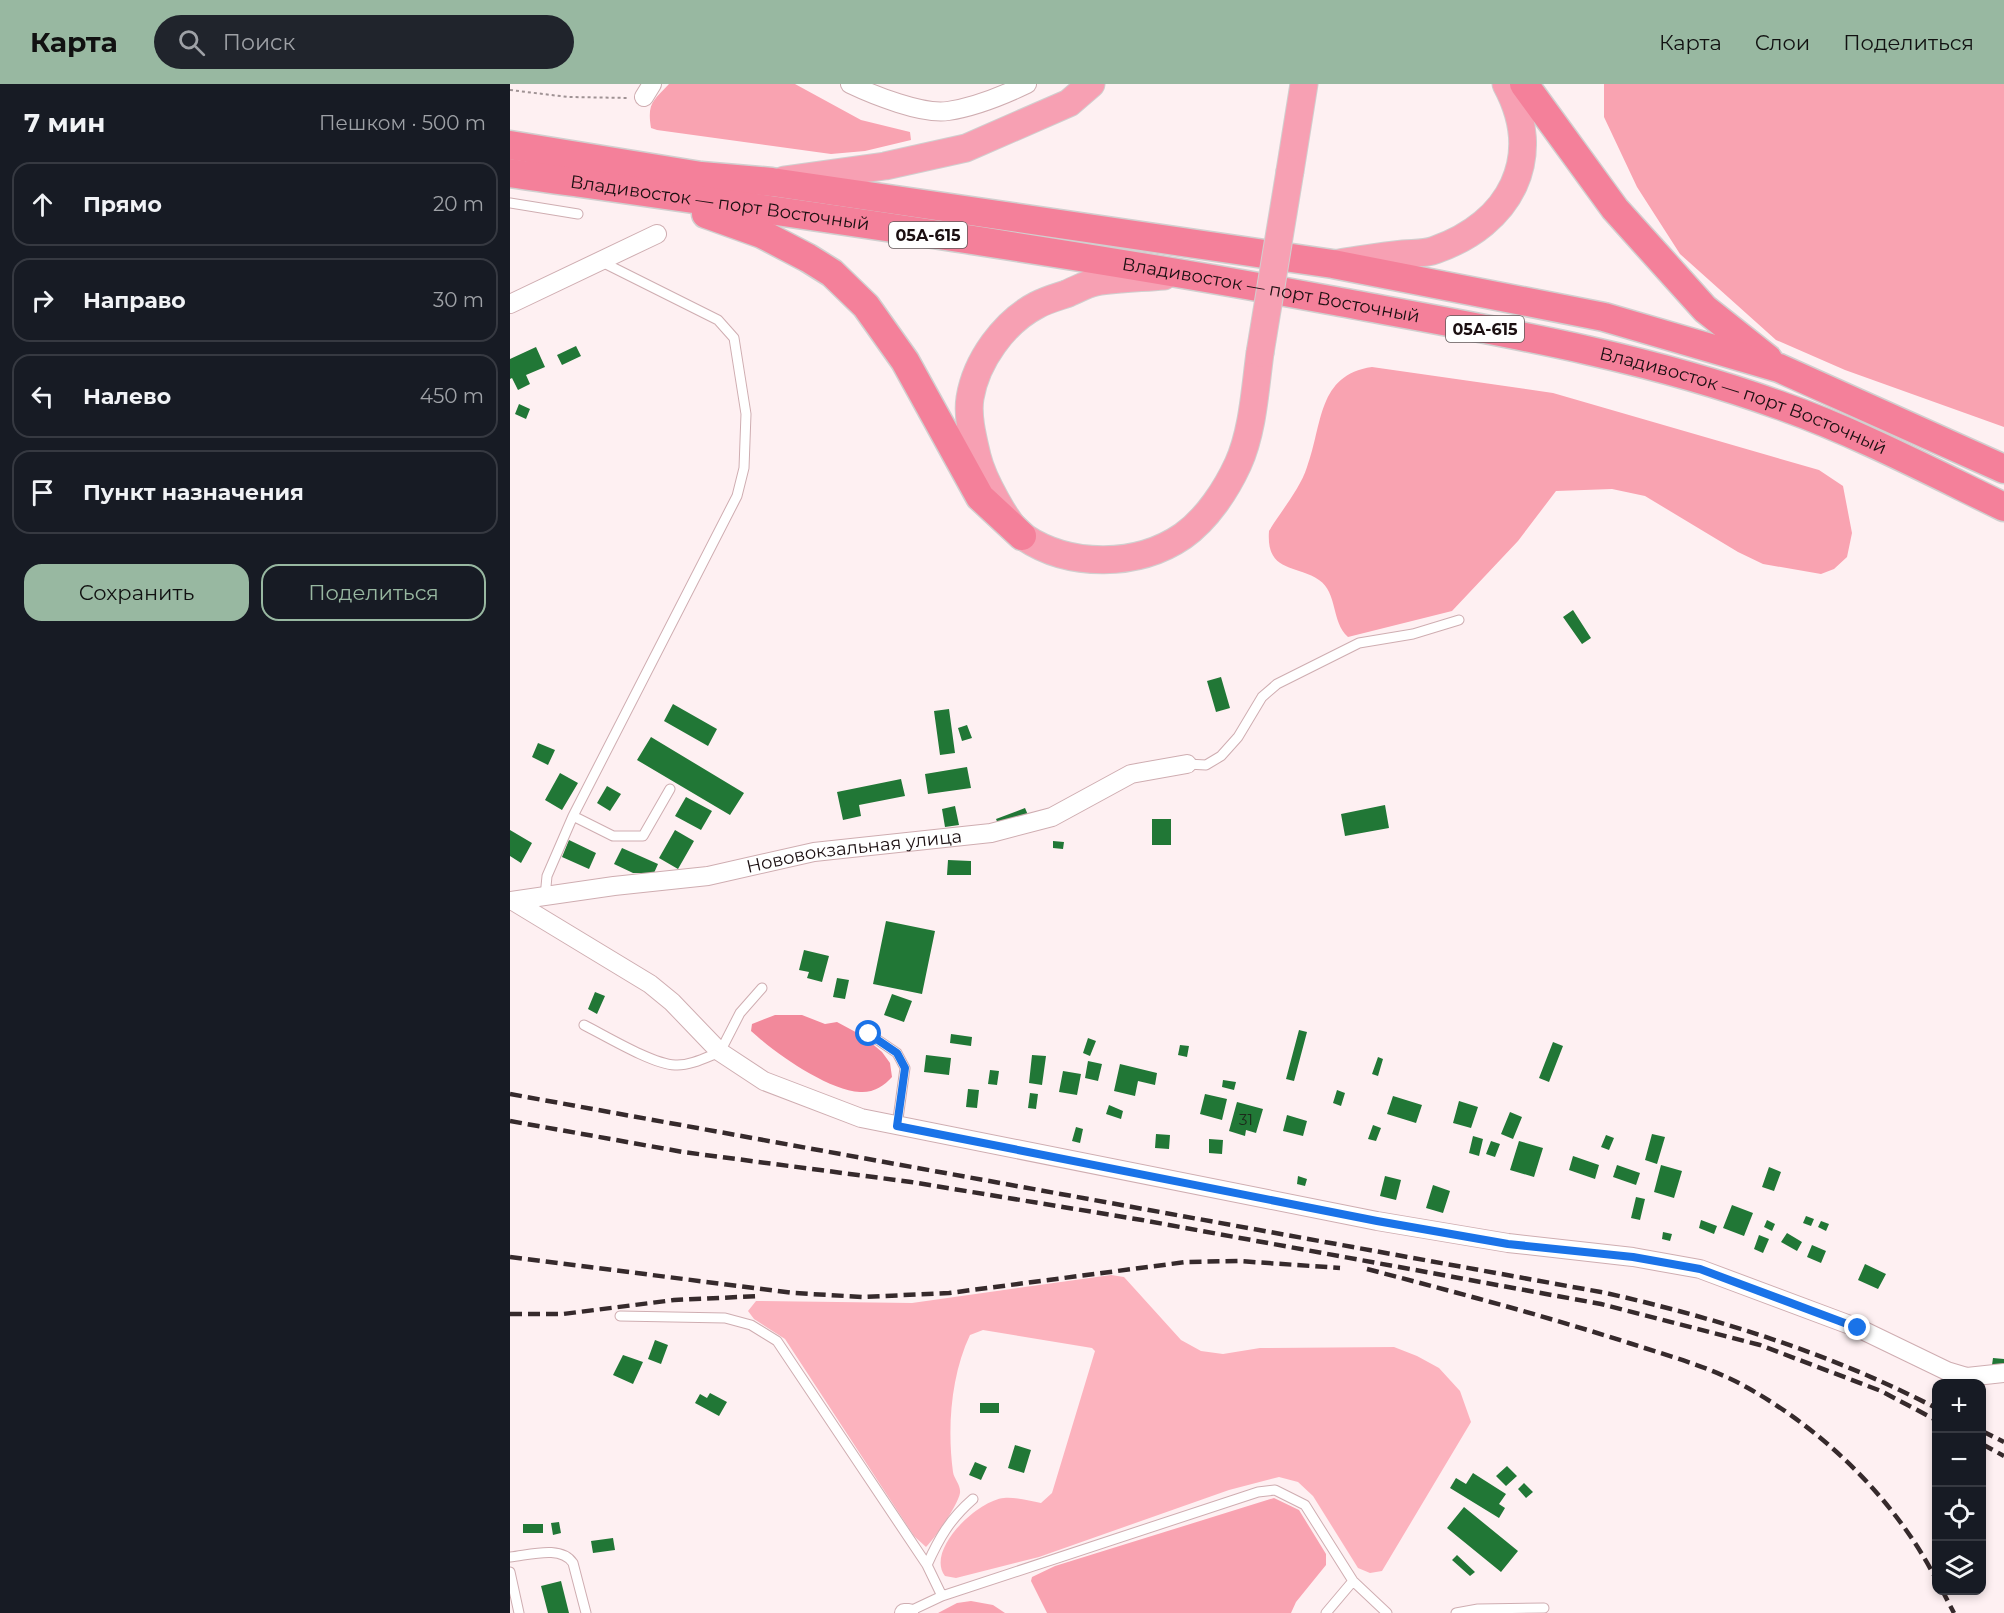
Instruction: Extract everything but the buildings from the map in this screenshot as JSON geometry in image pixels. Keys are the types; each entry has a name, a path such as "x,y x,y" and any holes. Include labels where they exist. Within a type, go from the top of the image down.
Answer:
{"highway":[{"path":"1524,84 1615,209 1682,284 1705,309 1779,368"},
{"name":"Владивосток — порт Восточный","path":"510,145 702,176 771,182 1332,264 1604,316 1779,368 2004,469"},
{"name":"Владивосток — порт Восточный","path":"510,173 1186,273 1537,339 1681,374 1780,405 1892,453 2004,507"},
{"path":"669,196 713,218 762,234 832,273 866,306 905,361 980,497 1022,536"}],"main road":[{"path":"771,182 885,166 966,148 1069,103 1091,84"},
{"path":"1332,264 1433,251 1473,232 1502,207 1518,179 1523,138 1513,97 1506,84"},
{"path":"1186,273 1095,282 1036,305 1006,327 981,366 970,399 972,438 981,472 989,489 1022,536 1052,552 1094,561 1153,552 1183,536 1203,518 1217,500 1239,462 1248,429 1290,171 1306,89"}],"street":[{"path":"850,84 893,103 946,112 998,98 1027,84"},
{"path":"510,303 602,262 657,234"},
{"name":"Нововокзальная улица","path":"512,901 708,876 814,852 991,833 1052,817 1131,774 1187,764"},
{"path":"512,901 650,984 672,1002 720,1052 764,1081 861,1118 1388,1223 1508,1244 1633,1257 1700,1269 1858,1328 1947,1371 1967,1377 2004,1373"}],"lane":[{"path":"510,203 578,214"},
{"path":"545,897 547,876 573,816 737,496 744,468 747,435 737,353 730,330 718,320 602,262"},
{"path":"1187,764 1206,765 1221,756 1238,737 1262,697 1277,684 1359,644 1413,634 1459,620"},
{"path":"573,816 613,836 643,836 670,789"},
{"path":"584,1025 644,1055 675,1066 720,1052 740,1013 762,988"},
{"path":"869,1034 897,1053 905,1068 897,1126"},
{"path":"620,1316 725,1318 751,1324 777,1341 927,1565 942,1596"},
{"path":"907,1612 942,1596 1258,1492 1275,1490 1305,1505 1353,1581 1387,1613"},
{"path":"927,1565 942,1532 955,1515 973,1499"},
{"path":"510,1557 558,1552 568,1556 573,1563 586,1613"},
{"path":"510,1572 519,1613"},
{"path":"1326,1613 1353,1581"},
{"path":"1461,1612 1545,1608"}],"path":[{"path":"510,90 568,97 648,91"}],"shaded area":[{"path":"669,84 795,84 861,120 910,132 911,140 865,151 831,154 651,128 652,103"},
{"path":"1604,84 2004,84 2004,427 1845,370 1776,340 1680,254 1637,187 1604,117"},
{"path":"1372,367 1553,393 1819,470 1843,486 1852,533 1847,557 1834,569 1821,574 1763,564 1738,552 1645,496 1612,489 1556,491 1518,541 1452,611 1348,637 1339,624 1325,586 1310,575 1277,561 1269,545 1269,531 1304,475 1320,419 1331,391 1341,380 1354,372"},
{"path":"775,1015 802,1015 825,1024 837,1022 863,1036 882,1052 890,1063 892,1077 878,1088 865,1092 847,1090 817,1078 774,1050 751,1031 752,1024"},
{"path":"1111,1275 1124,1277 1181,1340 1201,1351 1223,1354 1260,1348 1394,1347 1439,1368 1460,1391 1471,1422 1382,1571 1370,1573 1358,1568 1313,1496 1298,1482 1279,1477 1229,1490 1039,1557 956,1578 945,1576 941,1565 942,1553 948,1540 957,1528 981,1507 1004,1498 1041,1503 1052,1493 1095,1351 1092,1348 983,1330 970,1335 958,1367 952,1402 951,1455 953,1472 960,1493 946,1521 926,1547 914,1536 785,1339 754,1319 748,1311 756,1301 912,1303"},
{"path":"1274,1498 1299,1510 1326,1554 1326,1565 1296,1602 1291,1613 1047,1613 1031,1581 1032,1577 1055,1566"},
{"path":"971,1601 993,1605 1005,1613 938,1613 957,1603"}],"railway":[{"path":"510,1094 1606,1293 1691,1314 1775,1340 1857,1371 1932,1406"},
{"path":"510,1121 683,1152 911,1182 1142,1220 1601,1304 1760,1345 1881,1391 1932,1418"},
{"path":"510,1257 794,1293 863,1297 949,1293 1186,1262 1239,1261 1340,1268"},
{"path":"1367,1269 1498,1304 1674,1357 1705,1368 1748,1388 1805,1425 1856,1470 1900,1522 1932,1572"},
{"path":"510,1314 563,1314 674,1300 761,1296"},
{"path":"1986,1433 2004,1442"},
{"path":"1986,1446 2004,1456"},
{"path":"1945,1595 1954,1613"}],"route":[{"path":"869,1034 897,1053 905,1068 897,1126 1377,1221 1508,1244 1633,1257 1700,1269 1858,1328"}]}
